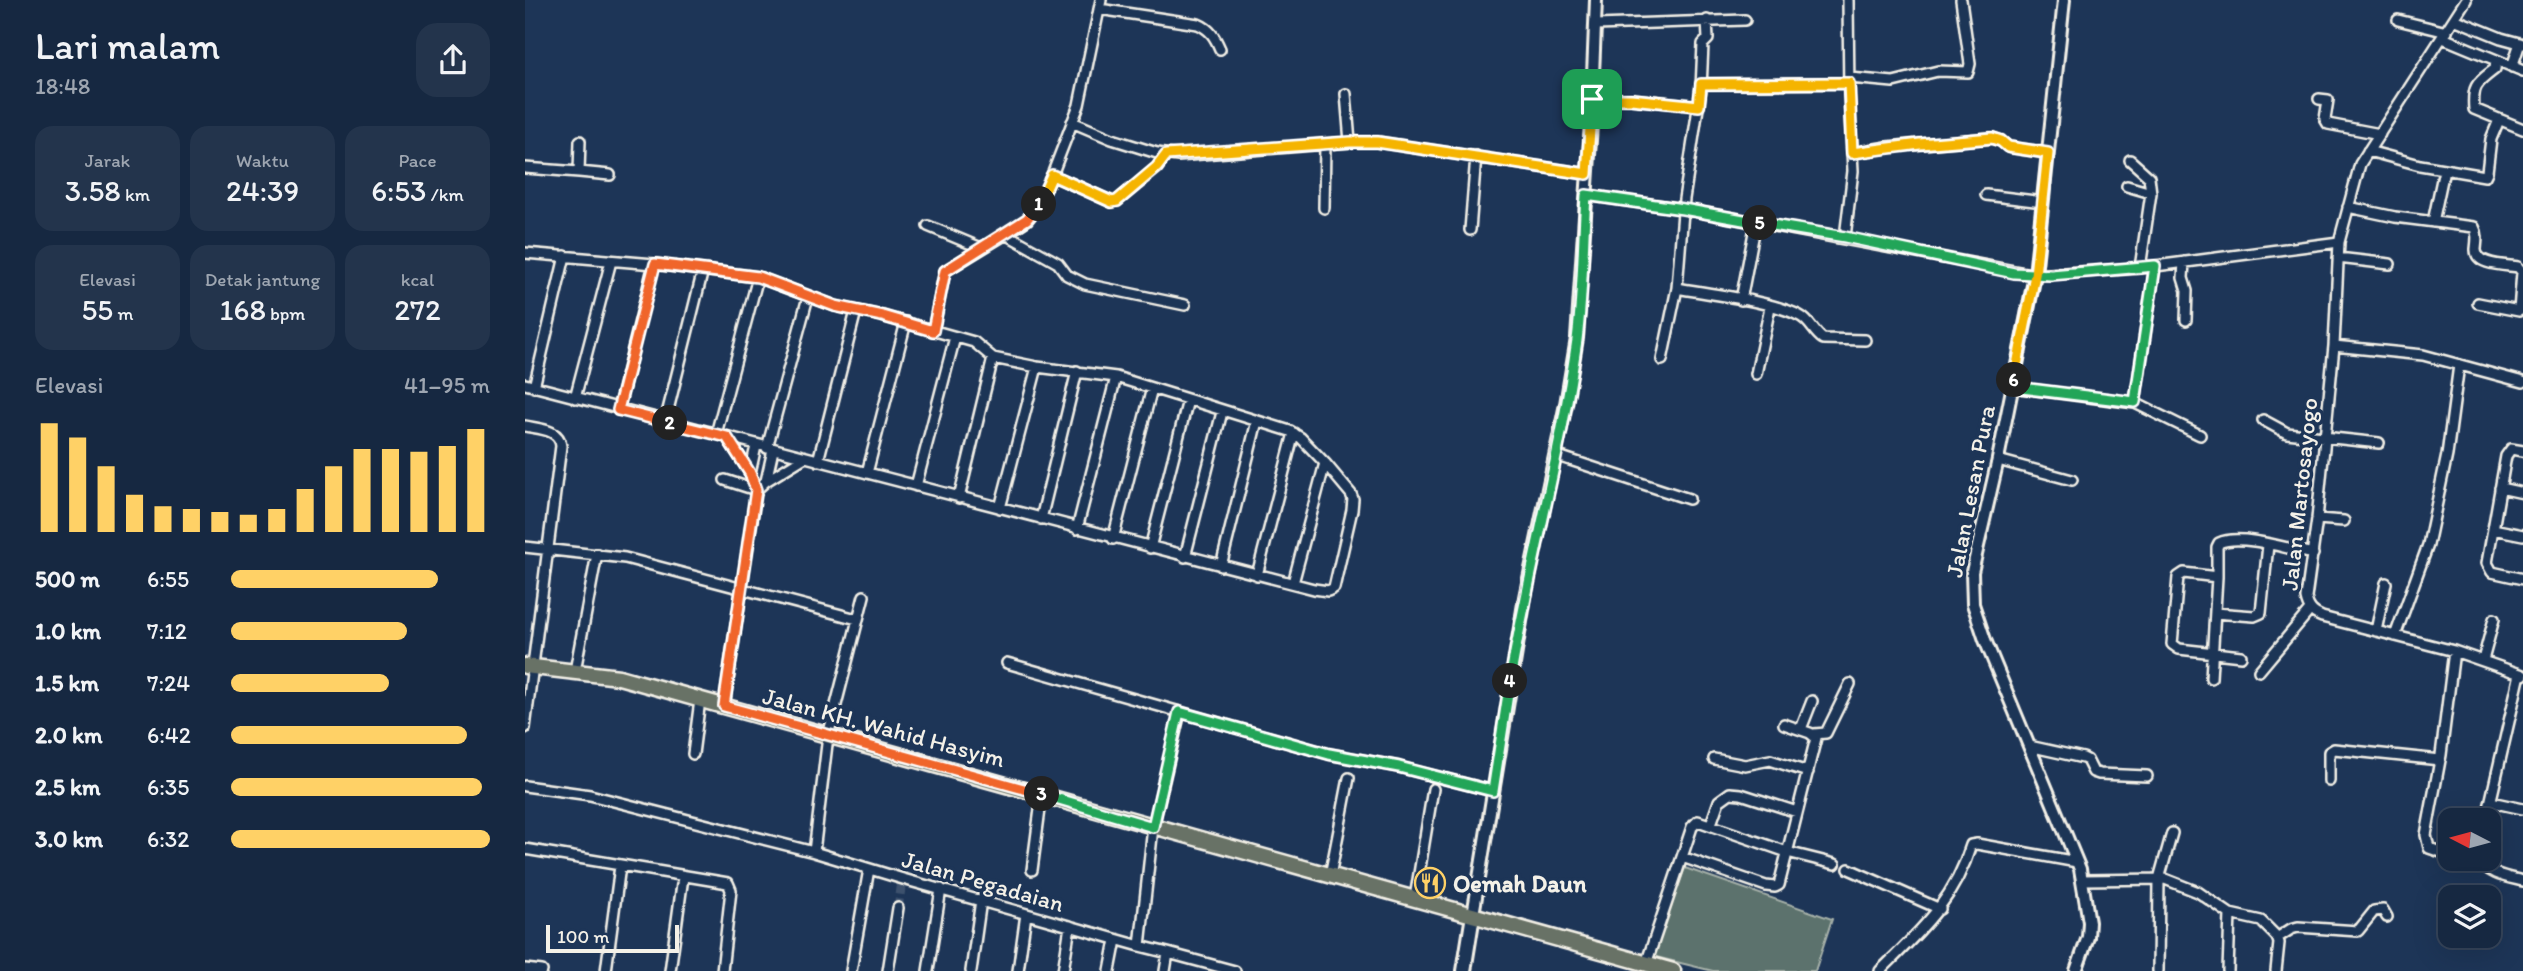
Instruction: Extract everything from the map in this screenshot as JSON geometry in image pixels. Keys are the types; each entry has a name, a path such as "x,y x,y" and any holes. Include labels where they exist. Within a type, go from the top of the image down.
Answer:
{"main road":[{"name":"Jalan KH. Wahid Hasyim","path":"529,666 619,677 1673,971"},
{"path":"1464,971 1473,915"}],"street":[{"path":"1473,915 1525,597 1577,338 1596,0"},
{"path":"1845,237 1851,197 1852,153 1849,0"},
{"path":"1701,84 1893,82 1938,71 1968,72 1970,64 1961,0"},
{"name":"Jalan Lesan Pura","path":"2064,0 2035,275 1998,460 1972,572 1972,596 1990,652 2082,880 2089,922 2088,937 2076,971"},
{"name":"Jalan Martosayogo","path":"2466,0 2360,164 2348,207 2339,242 2334,346 2317,519 2306,598 2310,610 2322,617 2454,651 2521,674"},
{"path":"933,331 945,271 1032,215 1052,175 1081,96 1100,5 1198,24 1213,36 1220,49"},
{"path":"2454,19 2472,28 2521,43 2512,67"},
{"path":"1662,360 1677,288 1683,209 1699,106 1703,44 1708,39 1707,20"},
{"path":"1596,24 1745,20"},
{"path":"2398,20 2445,35 2496,61 2523,71"},
{"path":"2496,61 2495,69 2478,81 2473,92 2475,111 2523,129"},
{"path":"1346,94 1350,142"},
{"path":"1592,99 1631,99 1699,106"},
{"path":"2319,99 2328,102 2325,119 2327,124 2380,134"},
{"path":"2368,150 2444,170 2485,176 2491,139 2499,120"},
{"path":"1072,122 1112,139 1166,155 1377,142 1587,174"},
{"path":"1852,153 1992,138 2008,147 2048,153"},
{"path":"579,172 580,141"},
{"path":"1324,208 1325,145"},
{"path":"1052,175 1112,202 1117,201 1157,167 1166,155"},
{"path":"1470,230 1476,156"},
{"path":"2130,160 2149,177 2151,192 2140,268"},
{"path":"525,168 610,175"},
{"path":"2433,222 2444,170"},
{"path":"2127,186 2151,192"},
{"path":"1586,195 1845,237 1977,266 2035,275 2140,268 2339,242"},
{"path":"1986,195 2043,202"},
{"path":"2348,207 2395,217 2474,227 2478,258 2518,267 2522,272 2519,311 2478,303"},
{"path":"1741,300 1756,222"},
{"path":"928,226 981,248"},
{"path":"1006,234 1058,262 1066,275 1085,284 1185,306"},
{"path":"525,254 565,256 655,264 758,277 808,297 978,344 993,358 1037,367 1116,377 1294,433 1325,463 1353,499 1336,583 1332,590 1328,591 1257,576 530,386 565,256"},
{"path":"2338,258 2390,264"},
{"path":"575,398 611,261"},
{"path":"2184,262 2186,320"},
{"path":"618,410 655,264"},
{"path":"2135,402 2155,266"},
{"path":"665,422 703,270"},
{"path":"716,434 758,277"},
{"path":"1677,288 1741,300 1803,317 1823,339 1865,340"},
{"path":"766,481 770,449 808,297"},
{"path":"1756,374 1770,307"},
{"path":"818,461 856,311"},
{"path":"867,473 906,322"},
{"path":"916,486 955,337"},
{"path":"2334,346 2423,355 2523,382"},
{"path":"959,498 993,358"},
{"path":"2395,636 2428,545 2447,455 2459,365"},
{"path":"1000,508 1037,367"},
{"path":"1041,519 1077,371"},
{"path":"1077,529 1116,377"},
{"path":"2013,387 2135,402 2200,435"},
{"path":"1113,538 1152,388"},
{"path":"1150,548 1188,400"},
{"path":"1185,557 1222,412"},
{"path":"2263,420 2287,433 2379,443"},
{"path":"1221,566 1257,421"},
{"path":"525,426 555,433 561,440 549,550 529,666 525,728"},
{"path":"1257,576 1294,433"},
{"path":"724,706 756,490 750,473 727,437"},
{"path":"750,473 756,446"},
{"path":"2523,451 2511,449 2507,452 2487,558 2489,568 2496,573 2523,579"},
{"path":"1555,456 1689,499"},
{"path":"756,490 805,457"},
{"path":"1998,460 2072,480"},
{"path":"1293,583 1325,463"},
{"path":"725,480 756,490"},
{"path":"2500,488 2523,493"},
{"path":"2317,519 2344,521"},
{"path":"2493,528 2523,535"},
{"path":"2211,678 2219,543 2228,540 2313,554"},
{"path":"2215,613 2254,616 2261,613 2268,545"},
{"path":"525,547 625,558 857,619"},
{"path":"575,671 597,554"},
{"path":"2217,577 2184,573 2178,577 2172,644 2179,649 2241,656"},
{"path":"2376,631 2386,583"},
{"path":"814,852 828,736 864,596"},
{"path":"2259,671 2310,610"},
{"path":"2483,660 2494,619"},
{"path":"2438,851 2429,848 2427,842 2454,651"},
{"path":"1007,663 1329,754 1399,767 1493,791"},
{"path":"2489,808 2521,674"},
{"path":"1784,724 1814,734 1826,733 1850,684"},
{"path":"693,754 699,700"},
{"path":"1801,729 1812,701"},
{"path":"1140,946 1153,827 1179,712"},
{"path":"1682,858 1775,887 1780,882 1816,743 1814,734"},
{"path":"2029,746 2083,758 2093,772 2099,774 2147,776"},
{"path":"2329,781 2329,752 2334,749 2440,760"},
{"path":"1714,759 1745,765 1770,760 1808,772"},
{"path":"1330,876 1349,778"},
{"name":"Jalan Pegadaian","path":"525,786 590,795 814,852 902,881 941,889 1116,940 1235,971"},
{"path":"1415,898 1433,789"},
{"path":"1711,824 1719,801 1730,793 1797,812"},
{"path":"1032,870 1042,794"},
{"path":"2491,802 2523,809"},
{"path":"1646,964 1694,823 1698,821 1711,824 1787,852 1835,864"},
{"path":"2158,971 2159,879 2172,833"},
{"path":"1880,971 1940,909 1959,878 1971,845 2077,862"},
{"path":"525,849 728,883 731,890 722,971"},
{"path":"606,971 620,866"},
{"path":"851,971 869,869"},
{"path":"1849,869 1940,909"},
{"path":"2493,872 2523,881"},
{"path":"670,971 683,877"},
{"path":"2082,880 2165,879 2198,892 2230,914 2261,921 2277,938 2280,950 2276,971"},
{"path":"928,971 941,889"},
{"path":"971,971 981,900"},
{"path":"888,971 898,908"},
{"path":"2277,938 2298,927 2358,931 2374,911 2383,910 2386,917"},
{"path":"1018,971 1026,914"},
{"path":"2228,971 2230,914"},
{"path":"1063,971 1070,926"},
{"path":"1110,971 1116,940"},
{"path":"1165,971 1168,953"},
{"path":"1193,971 1195,959"},
{"path":"525,969 542,971"}],"green space":[{"path":"1685,868 1832,919 1815,971 1713,971 1652,956"}],"tunnel":[{"path":"898,908 902,882"}],"place":[{"name":"Oemah Daun","path":"1430,883"}],"route":[{"path":"1592,99 1587,174 1377,142 1350,142 1166,155 1157,167 1117,201 1112,202 1052,175 1032,215 945,271 933,331 835,306 758,277 655,264 618,410 727,437 750,473 756,490 724,706 1153,827 1179,712 1329,754 1399,767 1493,791 1525,597 1566,404 1577,338 1586,195 1845,237 2014,273 2035,275 2051,275 2155,266 2135,402 2013,387 2035,275 2048,153 2008,147 1992,138 1887,147 1852,153 1849,83 1701,84 1699,106 1631,99 1592,99"}]}
